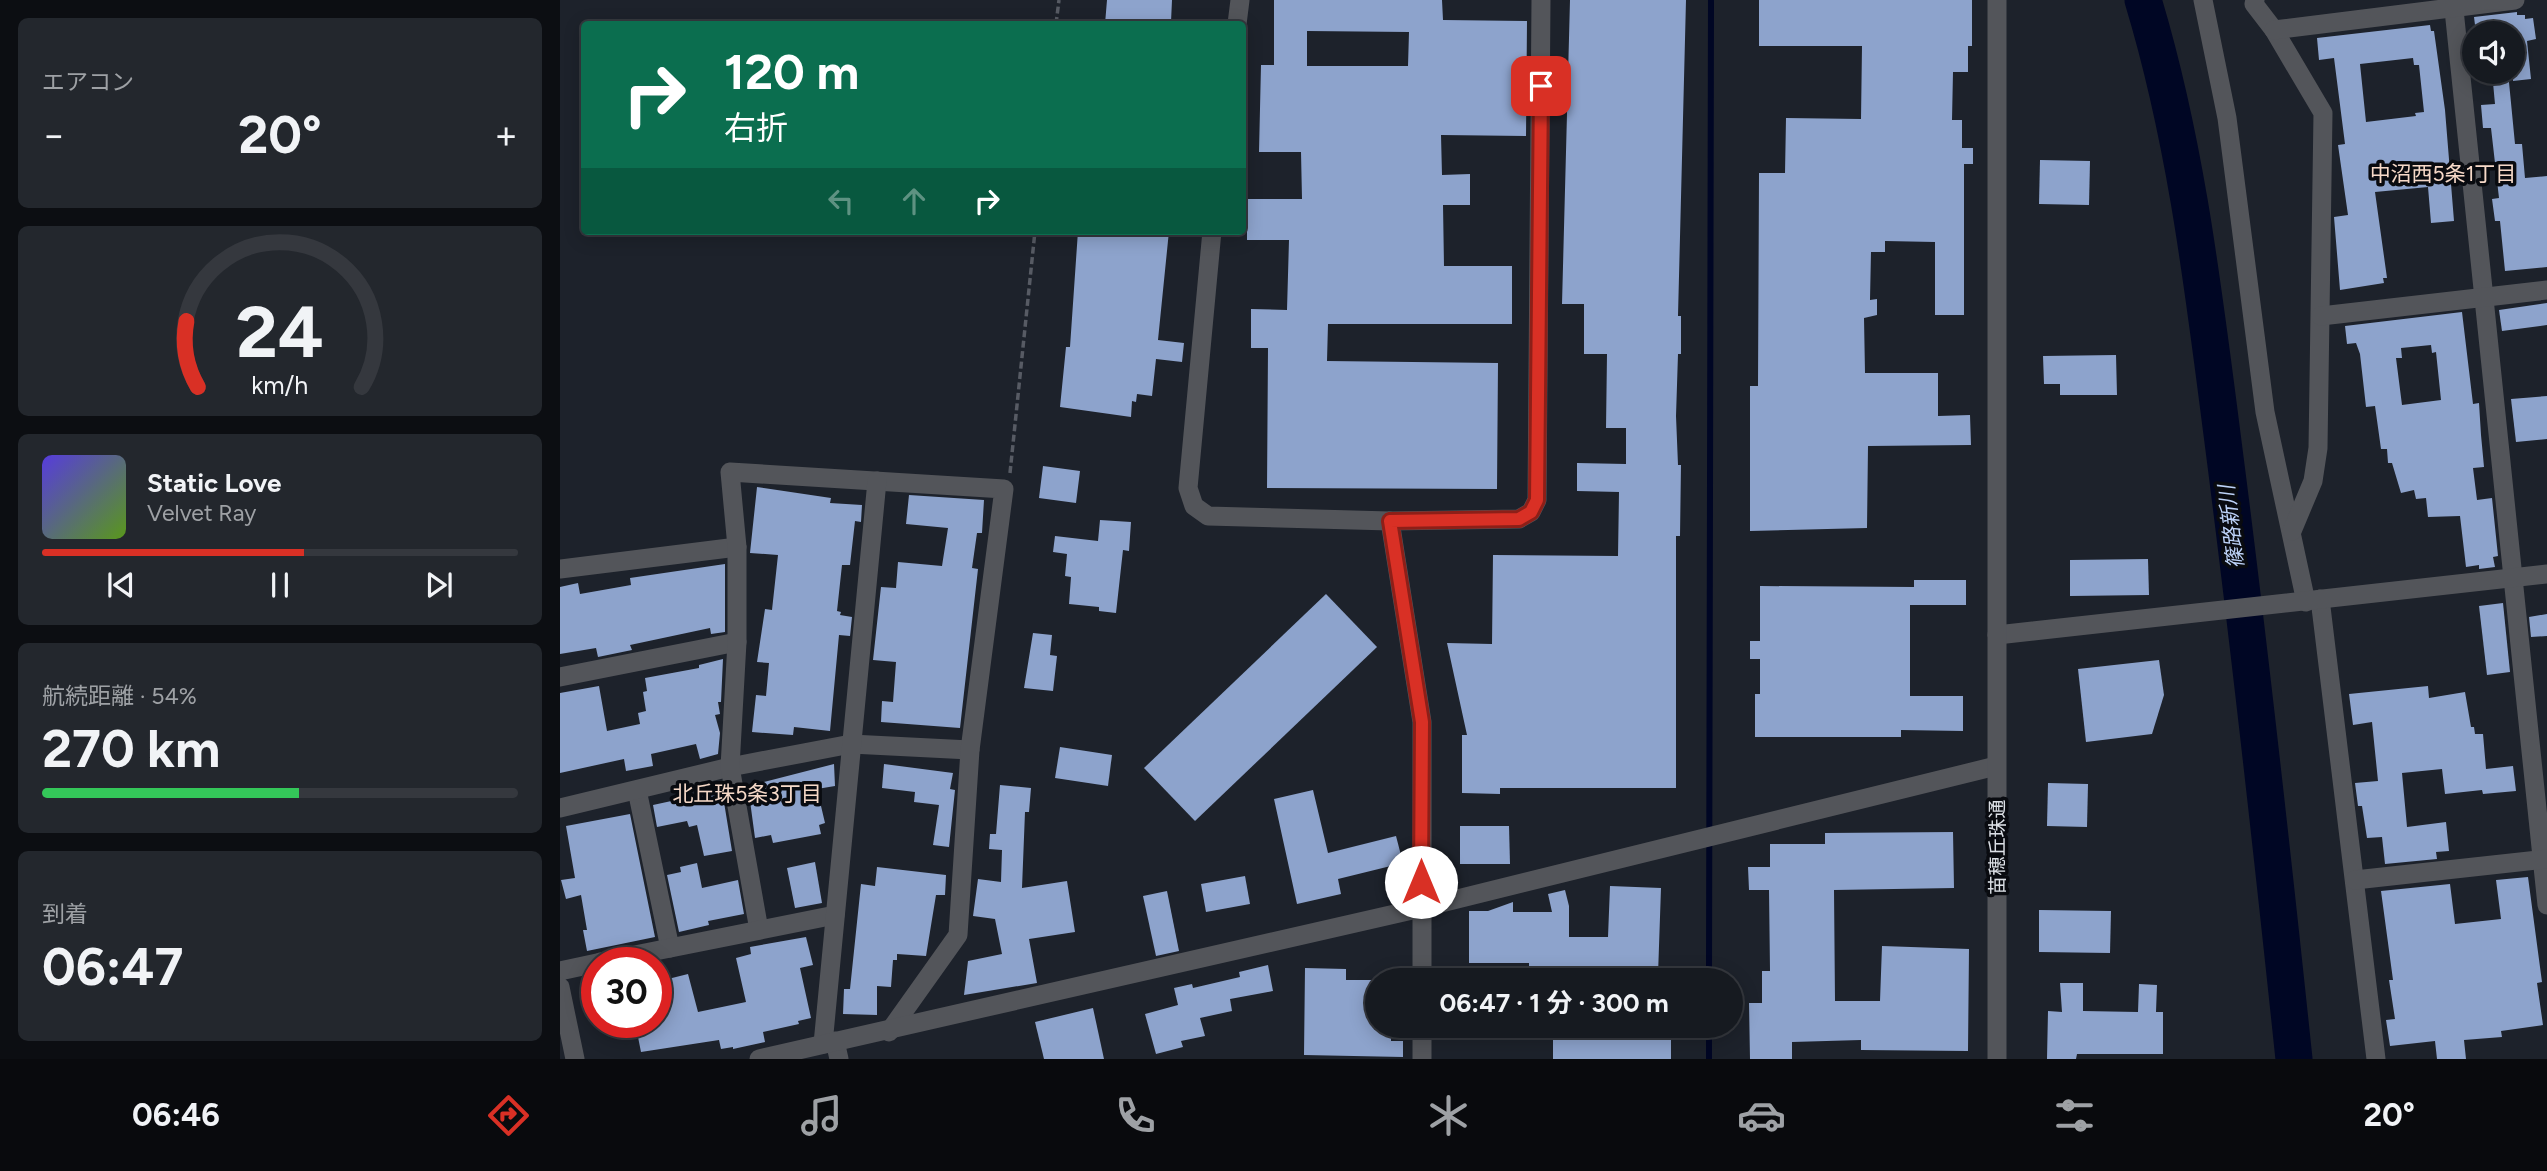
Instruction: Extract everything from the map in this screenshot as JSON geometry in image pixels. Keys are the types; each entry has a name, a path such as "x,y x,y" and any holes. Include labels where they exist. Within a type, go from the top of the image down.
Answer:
{"street":[{"path":"1237,21 1240,0"},
{"path":"1212,235 1188,488 1194,506 1208,516 1390,521 1519,519 1531,512 1537,500 1541,0"},
{"name":"苗穂丘珠通","path":"1997,0 1997,1059"},
{"path":"2203,0 2227,118 2265,412 2292,531 2355,880 2376,1059"},
{"path":"2255,0 2254,4 2274,30 2323,113 2318,448 2313,481 2292,531"},
{"path":"2274,30 2454,4 2515,0"},
{"path":"2454,4 2547,905"},
{"path":"2321,316 2547,290"},
{"path":"759,930 730,767 737,642 737,547 730,472 1004,489 970,750 958,935 888,1032"},
{"path":"832,1048 835,915 877,481"},
{"path":"1390,521 1422,722 1422,968"},
{"path":"560,569 737,547"},
{"path":"1997,635 2547,574"},
{"path":"560,677 737,642"},
{"path":"560,808 730,767 850,744 970,750"},
{"path":"759,1059 832,1048 888,1032 1421,908 1996,766"},
{"path":"638,790 670,947"},
{"path":"2355,880 2544,859"},
{"path":"672,948 835,915"},
{"path":"560,971 581,967"},
{"path":"560,987 575,1059"},
{"path":"1422,1038 1422,1059"}],"path":[{"path":"1056,21 1059,0"},
{"path":"1004,489 1010,473 1035,235"}],"building":[{"path":"1107,0 1172,0 1171,21 1105,21"},
{"path":"1274,0 1442,0 1443,20 1527,21 1526,136 1441,135 1442,175 1470,174 1470,205 1443,205 1444,266 1512,266 1512,324 1328,324 1327,361 1498,363 1497,489 1267,488 1268,348 1251,348 1251,309 1287,310 1289,240 1247,240 1247,199 1302,199 1301,152 1259,152 1261,65 1274,65","holes":["1307,31 1409,32 1408,66 1307,66"]},
{"path":"1570,0 1686,0 1678,316 1681,316 1681,354 1678,354 1676,416 1678,465 1681,465 1680,536 1676,536 1676,788 1500,788 1500,794 1462,793 1462,735 1467,735 1447,643 1492,644 1493,555 1618,556 1619,492 1577,491 1577,463 1626,464 1626,428 1606,428 1607,354 1584,354 1584,304 1562,304"},
{"path":"1759,0 1972,0 1972,46 1968,46 1968,72 1953,72 1952,120 1962,120 1962,148 1973,148 1973,164 1964,164 1964,315 1935,315 1935,242 1885,241 1885,252 1871,252 1870,300 1877,299 1877,315 1864,318 1865,373 1938,373 1938,416 1970,415 1971,445 1868,446 1867,528 1750,531 1750,386 1758,386 1759,173 1785,173 1786,118 1861,119 1862,46 1759,46"},
{"path":"2517,12 2517,15 2525,15 2525,19 2533,18 2536,39 2527,41 2531,79 2525,80 2525,21 2474,21 2474,17"},
{"path":"2430,25 2431,31 2434,31 2445,110 2454,221 2431,223 2428,187 2375,192 2387,278 2383,278 2384,283 2340,290 2334,217 2348,215 2338,145 2345,144 2334,58 2319,60 2317,38","holes":["2413,58 2414,65 2419,65 2424,112 2415,113 2416,116 2366,122 2360,64"]},
{"path":"2493,84 2509,84 2515,144 2522,144 2525,178 2547,176 2547,267 2505,271 2500,221 2495,221 2492,199 2499,198 2491,128 2483,128 2481,105 2495,104"},
{"path":"2040,160 2090,161 2089,205 2039,204"},
{"path":"1078,235 1169,235 1158,340 1184,343 1182,362 1156,359 1152,396 1137,394 1136,402 1132,401 1131,417 1060,407 1066,347 1070,347"},
{"path":"2547,303 2547,325 2502,331 2499,310"},
{"path":"2462,312 2473,404 2479,403 2484,467 2473,468 2477,500 2492,498 2498,556 2493,557 2495,567 2466,567 2460,516 2428,517 2426,498 2416,499 2414,490 2401,493 2392,463 2388,463 2387,449 2381,449 2375,406 2366,407 2360,354 2356,343 2347,344 2345,326","holes":["2431,345 2432,353 2436,352 2441,400 2402,405 2396,358 2402,358 2401,348"]},
{"path":"2116,355 2117,395 2060,395 2060,384 2044,384 2043,356"},
{"path":"2547,396 2547,439 2516,442 2511,399"},
{"path":"1043,466 1080,471 1076,503 1039,498"},
{"path":"757,487 831,498 830,503 862,505 861,522 855,521 850,565 842,565 837,611 841,612 840,615 852,617 850,636 839,635 830,731 794,727 793,735 752,732 756,695 766,696 769,663 757,662 765,609 772,610 778,555 750,553"},
{"path":"909,495 984,500 982,533 977,533 972,568 978,569 960,728 881,722 882,701 893,702 896,662 873,660 881,587 896,588 898,562 942,566 948,528 906,524"},
{"path":"1100,520 1131,522 1129,551 1123,550 1116,613 1099,611 1099,607 1069,604 1071,577 1065,576 1067,554 1053,552 1055,536 1098,541"},
{"path":"2148,559 2149,595 2070,596 2070,560"},
{"path":"725,564 725,632 711,634 710,628 630,645 632,650 598,657 596,648 560,654 560,587 578,583 580,594 631,585 630,578"},
{"path":"1914,580 1966,580 1966,605 1910,605 1910,696 1963,696 1963,731 1901,730 1901,737 1755,737 1755,694 1760,694 1760,659 1750,659 1750,641 1760,641 1760,586 1914,587"},
{"path":"1326,594 1377,647 1195,821 1144,768"},
{"path":"2503,603 2510,672 2487,675 2479,606"},
{"path":"2547,614 2547,636 2531,637 2529,617"},
{"path":"1033,633 1052,635 1050,655 1057,656 1053,691 1024,688"},
{"path":"723,659 721,702 718,702 720,714 715,715 720,733 718,754 700,759 696,744 651,754 653,766 626,771 624,759 560,773 560,693 599,686 607,731 640,724 638,713 646,711 643,692 647,691 645,678 699,668 699,665"},
{"path":"2159,660 2164,695 2152,734 2086,742 2078,669"},
{"path":"2428,686 2429,698 2465,692 2471,727 2474,727 2475,734 2483,734 2486,769 2513,766 2516,791 2483,794 2482,790 2445,794 2442,769 2402,773 2407,827 2446,822 2449,851 2436,852 2437,859 2385,864 2382,837 2367,838 2355,783 2378,781 2372,722 2353,725 2349,694"},
{"path":"1060,747 1112,755 1108,786 1055,778"},
{"path":"834,764 835,786 817,789 825,823 819,825 821,834 773,843 771,835 755,838 748,786"},
{"path":"884,764 953,773 950,789 955,790 949,847 933,845 939,805 914,802 915,792 882,788"},
{"path":"2048,783 2088,784 2087,827 2047,826"},
{"path":"1000,785 1031,788 1029,812 1025,812 1022,888 1067,881 1075,932 1029,939 1037,983 964,995 968,961 1002,954 995,919 973,916 978,879 1001,882 1002,850 989,849 990,834 996,834"},
{"path":"722,790 732,851 704,856 697,825 689,827 687,821 657,827 653,805"},
{"path":"1313,790 1328,853 1396,836 1403,863 1338,879 1341,894 1297,904 1274,799"},
{"path":"630,814 655,937 606,947 586,947 583,930 587,930 581,895 566,899 561,880 575,878 566,826"},
{"path":"1460,826 1509,826 1510,864 1460,864"},
{"path":"1953,832 1954,888 1834,890 1835,1001 1880,1001 1882,946 1969,949 1968,1051 1861,1050 1861,1040 1792,1042 1792,1059 1750,1059 1749,1003 1762,1003 1762,971 1770,971 1769,890 1749,890 1748,867 1770,867 1770,844 1825,844 1825,833"},
{"path":"815,862 822,903 795,908 787,868"},
{"path":"697,863 702,888 738,880 744,914 708,921 709,925 679,932 667,875 681,872 680,867"},
{"path":"877,867 946,875 945,895 936,895 926,956 897,954 897,960 893,960 891,987 877,986 877,1015 843,1014 844,989 850,989 861,884 875,886"},
{"path":"1245,876 1250,904 1206,912 1201,884"},
{"path":"2528,877 2542,982 2537,983 2543,1025 2501,1031 2502,1037 2464,1040 2466,1059 2437,1059 2435,1041 2390,1046 2386,1020 2395,1019 2389,980 2393,980 2381,891 2450,884 2455,924 2501,919 2496,880"},
{"path":"1610,886 1661,888 1658,968 1529,968 1529,963 1469,963 1469,911 1488,911 1513,902 1513,912 1552,912 1548,894 1565,890 1569,906 1569,937 1608,937"},
{"path":"1167,891 1179,951 1156,956 1143,896"},
{"path":"2039,910 2111,911 2110,953 2039,952"},
{"path":"806,937 813,965 800,968 811,1018 798,1021 799,1024 763,1032 765,1042 733,1049 721,1049 719,1040 641,1052 638,1038 672,1038 672,978 688,974 698,1012 746,1002 736,958 751,954 750,947"},
{"path":"1268,965 1273,991 1230,999 1232,1011 1200,1018 1205,1036 1181,1041 1183,1047 1156,1054 1145,1014 1178,1005 1174,988 1192,984 1193,988 1240,977 1239,972"},
{"path":"1305,968 1346,969 1346,980 1365,980 1365,1038 1403,1041 1403,1057 1304,1055"},
{"path":"2060,983 2083,983 2083,1011 2138,1012 2139,984 2157,985 2156,1012 2163,1012 2163,1054 2077,1054 2076,1059 2047,1059 2048,1011 2062,1012"},
{"path":"1093,1008 1104,1059 1044,1059 1035,1022"},
{"path":"1553,1038 1671,1038 1671,1059 1553,1059"}],"waterway":[{"path":"1709,968 1711,0"},
{"name":"篠路新川","path":"2143,0 2171,107 2200,270 2251,668 2294,1059"},
{"path":"1709,1038 1709,1059"}],"district":[{"name":"中沼西5条1丁目","path":"2443,173"},
{"name":"北丘珠5条3丁目","path":"747,793"}],"route":[{"path":"1421,882 1422,722 1390,521 1519,519 1531,512 1537,500 1541,86"}]}
